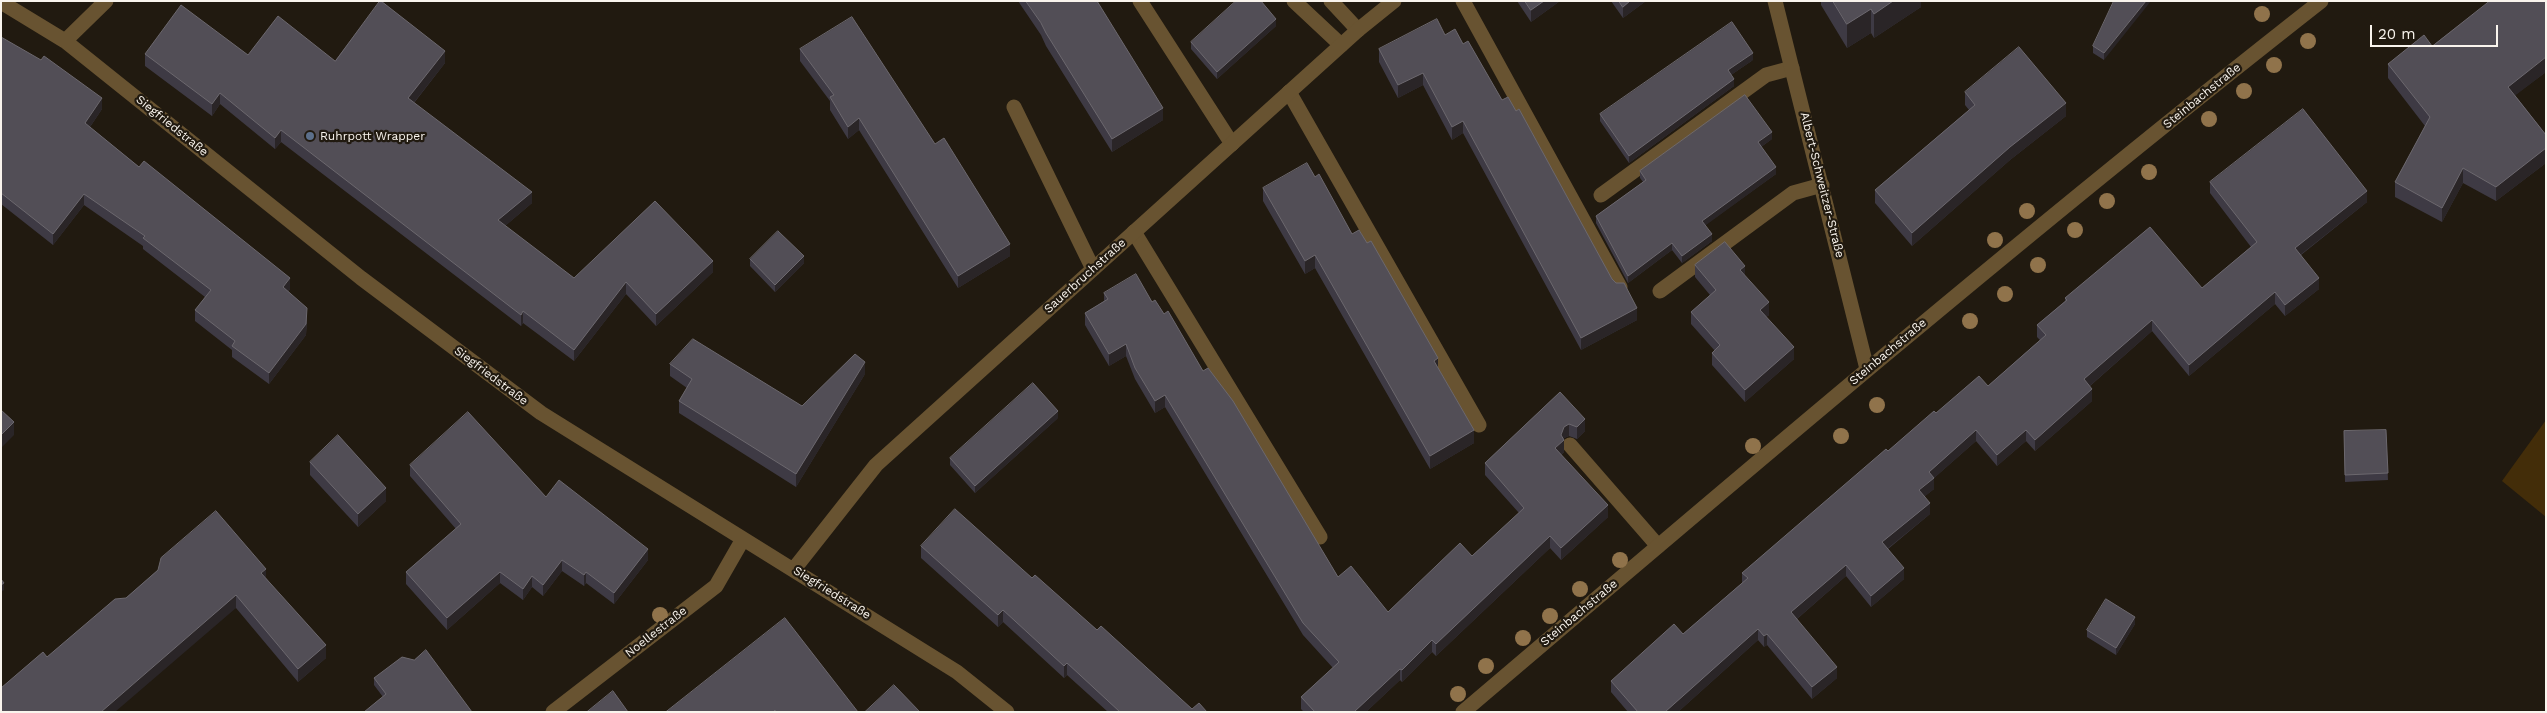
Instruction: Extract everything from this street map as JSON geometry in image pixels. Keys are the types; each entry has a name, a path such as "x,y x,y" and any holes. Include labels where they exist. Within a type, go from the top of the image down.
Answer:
{"street":[{"path":"65,41 106,1"},
{"path":"1140,1 1232,144"},
{"path":"1294,1 1341,45"},
{"path":"1331,1 1358,30"},
{"name":"Sauerbruchstraße","path":"794,569 876,465 1341,45 1394,1"},
{"path":"1463,1 1620,287"},
{"name":"Albert-Schweitzer-Straße","path":"1776,1 1867,369"},
{"name":"Steinbachstraße","path":"1463,712 1867,369 2207,91 2321,1"},
{"name":"Siegfriedstraße","path":"1,2 65,41 361,278 541,413 957,672 1007,712"},
{"path":"1601,195 1766,75 1792,68"},
{"path":"1290,92 1478,425"},
{"path":"1014,107 1093,269"},
{"path":"1660,291 1793,192 1822,185"},
{"path":"1134,232 1320,537"},
{"path":"1570,445 1658,546"},
{"name":"Noellestraße","path":"554,712 716,586 743,539"}],"shaded area":[{"path":"2546,420 2546,517 2502,481"}],"building":[{"path":"380,1 445,51 408,98 532,192 498,220 574,278 655,201 713,261 656,314 626,282 574,350 523,311 521,315 281,130 275,138 220,93 212,104 145,54 181,5 248,55 278,16 335,61"},
{"path":"1026,1 1097,1 1163,108 1112,139"},
{"path":"1236,1 1261,1 1276,19 1217,72 1191,42"},
{"path":"1525,1 1544,1 1531,10"},
{"path":"1619,1 1630,1 1623,7"},
{"path":"1833,1 1893,1 1874,14 1871,9 1847,24"},
{"path":"2114,1 2146,1 2104,53 2093,46"},
{"path":"2490,1 2546,1 2546,57 2508,87 2546,135 2546,148 2496,187 2463,168 2442,208 2395,182 2430,117 2388,64 2424,35 2432,46"},
{"path":"852,17 935,144 944,138 1010,244 958,276 859,118 848,127 830,97 834,95 800,49"},
{"path":"1437,19 1445,35 1455,29 1463,44 1468,41 1502,100 1508,97 1516,111 1519,109 1612,279 1616,283 1624,283 1637,308 1581,338 1463,121 1452,127 1423,73 1398,85 1379,49"},
{"path":"1732,22 1753,53 1728,70 1734,79 1629,156 1600,114"},
{"path":"1,37 41,60 44,56 102,98 85,123 139,167 144,161 290,278 283,287 307,308 306,324 269,373 232,346 235,341 195,310 211,290 143,238 145,236 84,194 53,234 1,193"},
{"path":"2019,47 2066,103 2010,147 1912,233 1875,190 1975,105 1965,92"},
{"path":"1745,95 1772,132 1758,142 1776,167 1702,221 1712,234 1682,256 1672,243 1628,276 1596,216 1646,180 1640,171"},
{"path":"2303,109 2367,191 2295,248 2319,278 2285,305 2275,292 2189,365 2152,320 2084,379 2092,389 2035,440 2026,430 1997,455 1976,430 1929,472 1934,478 1919,490 1930,503 1882,542 1904,568 1871,596 1846,565 1791,612 1837,667 1812,687 1767,634 1764,636 1758,629 1665,712 1638,712 1611,681 1674,624 1683,634 1748,578 1742,573 1886,449 1888,451 1934,411 1936,413 1979,376 1988,386 2046,335 2037,325 2067,300 2065,298 2150,227 2202,288 2257,242 2210,182"},
{"path":"1307,163 1315,177 1319,174 1352,234 1359,230 1367,243 1371,241 1438,358 1434,361 1474,430 1430,456 1315,255 1305,261 1263,188"},
{"path":"778,231 804,256 775,285 750,259"},
{"path":"1725,242 1745,266 1740,270 1769,302 1760,310 1794,347 1745,390 1712,353 1720,345 1691,312 1716,290 1695,265"},
{"path":"1136,274 1152,302 1155,300 1164,314 1168,311 1203,371 1208,368 1233,401 1338,577 1351,566 1388,612 1460,543 1472,556 1524,508 1485,463 1560,392 1585,419 1577,427 1569,424 1564,427 1561,435 1564,440 1555,448 1608,505 1561,548 1550,536 1436,644 1432,640 1402,670 1400,669 1354,712 1315,712 1301,697 1339,662 1303,623 1165,395 1155,401 1135,368 1126,344 1109,354 1085,313 1108,299 1104,293"},
{"path":"693,339 802,406 855,354 865,362 796,474 679,401 692,379 670,364"},
{"path":"1033,383 1058,411 975,486 950,458"},
{"path":"1,410 14,422 1,435"},
{"path":"468,412 546,497 559,480 648,549 614,593 586,572 584,575 562,560 543,585 532,576 523,589 500,572 447,618 406,572 461,524 410,465"},
{"path":"2386,430 2388,473 2345,475 2344,431"},
{"path":"338,435 386,488 358,514 310,462"},
{"path":"955,509 1032,578 1035,575 1097,630 1101,626 1192,709 1199,703 1207,712 1120,712 1067,663 1064,666 1003,610 998,615 921,546"},
{"path":"216,511 266,569 261,573 326,645 298,669 236,595 101,712 1,712 1,688 43,652 47,657 115,599 126,598 158,570 161,558"},
{"path":"2106,599 2135,617 2116,648 2087,630"},
{"path":"785,618 858,712 776,712 775,710 773,712 666,712"},
{"path":"426,650 472,712 364,712 386,694 374,678 402,657 414,660"},
{"path":"894,685 920,712 865,712"},
{"path":"613,691 628,712 587,712"}],"place":[{"name":"Ruhrpott Wrapper","path":"310,136"}]}
